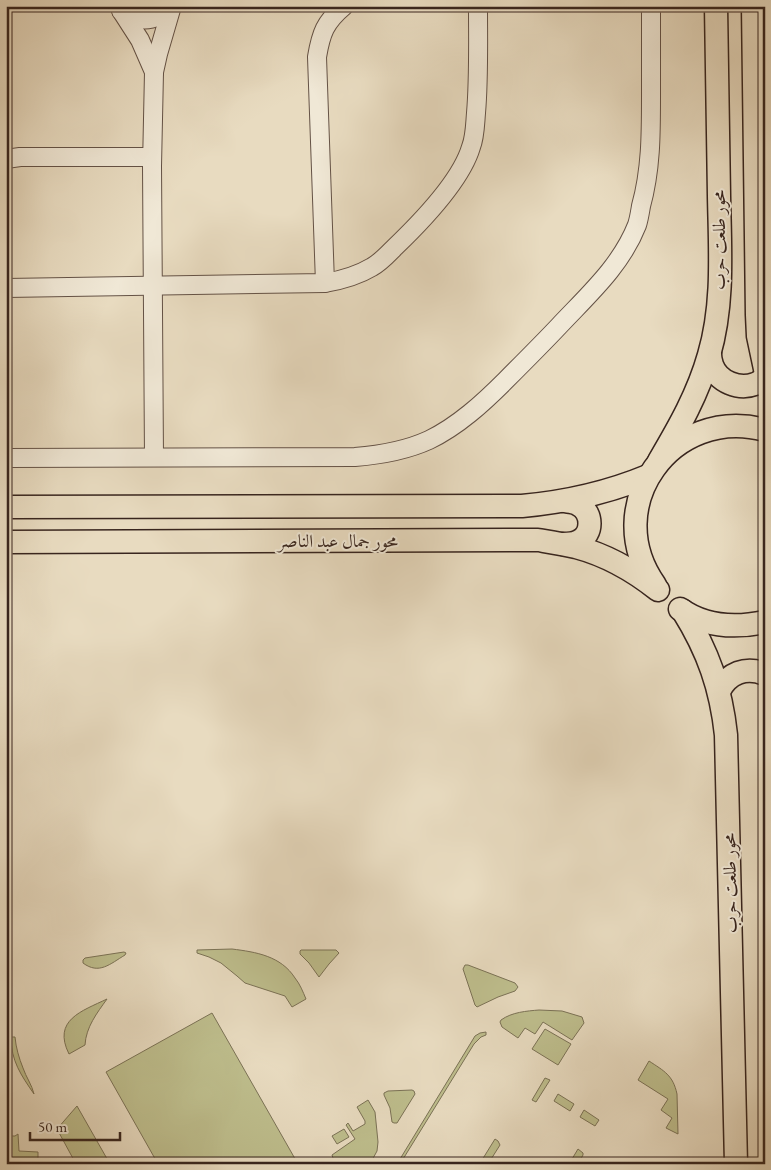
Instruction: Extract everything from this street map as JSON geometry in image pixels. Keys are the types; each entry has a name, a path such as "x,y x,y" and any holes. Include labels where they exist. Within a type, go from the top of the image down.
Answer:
{"main road":[{"name":"محور طلعت حرب","path":"658,590 648,576 641,561 635,528 636,510 640,493 685,416 695,395 710,354 718,312 720,291 716,6"},
{"name":"محور طلعت حرب","path":"753,6 757,315 758,336 765,369"},
{"path":"710,354 712,366 720,377 730,384 743,386 756,384 765,378"},
{"path":"653,469 672,448 704,430 722,426 738,426 765,430"},
{"name":"محور جمال عبد الناصر","path":"6,507 500,507 564,501 613,489 653,469"},
{"path":"563,544 580,541 587,533 590,523 584,508 575,503 564,501"},
{"name":"محور جمال عبد الناصر","path":"6,542 538,540 563,544 610,559 627,568 658,590"},
{"path":"658,590 683,611 698,619 714,624 730,626 765,622"},
{"name":"محور طلعت حرب","path":"683,611 703,646 710,664 719,691 726,735 736,1164"},
{"path":"719,691 726,680 738,673 751,670 765,674"}],"street":[{"path":"116,8 132,18 143,20 164,14 172,6"},
{"path":"154,457 152,158 154,72 172,6"},
{"path":"326,283 317,57 320,40 326,26 344,6"},
{"path":"6,288 326,283 355,276 373,266 414,230 436,204 458,175 472,147 477,99 478,6"},
{"path":"6,458 338,458 380,455 406,449 447,430 488,398 598,287 624,249 637,224 644,198 649,166 651,132 651,6"},
{"path":"116,8 140,40 154,72"},
{"path":"6,159 20,157 152,158"}],"green space":[{"path":"232,949 267,956 283,965 297,980 306,999 292,1007 285,996 245,983 221,963 197,953 197,950"},
{"path":"301,950 336,950 339,953 319,977 300,954"},
{"path":"126,953 125,955 104,967 94,968 83,963 85,958"},
{"path":"465,965 515,983 518,987 515,991 477,1007 463,969"},
{"path":"107,999 90,1026 85,1045 69,1054 64,1033 67,1025 72,1018"},
{"path":"525,1011 562,1011 582,1017 584,1023 572,1040 543,1022 535,1034 525,1028 518,1038 502,1027 500,1022 505,1017"},
{"path":"212,1013 298,1164 158,1164 106,1072"},
{"path":"545,1029 571,1044 558,1065 532,1049"},
{"path":"486,1032 486,1035 474,1044 400,1164 397,1164 475,1036"},
{"path":"11,1037 15,1037 20,1060 34,1094 15,1061"},
{"path":"649,1061 667,1074 673,1082 677,1094 678,1134 666,1128 672,1118 661,1110 668,1099 638,1080"},
{"path":"545,1078 550,1080 536,1102 532,1100"},
{"path":"412,1090 415,1094 397,1123 392,1122 390,1108 384,1093 388,1091"},
{"path":"558,1094 574,1104 570,1111 554,1101"},
{"path":"368,1100 375,1112 377,1151 370,1164 335,1164 332,1155 355,1139 346,1125 348,1123 353,1131 365,1124 357,1107"},
{"path":"77,1106 110,1164 76,1164 57,1129"},
{"path":"584,1110 599,1120 595,1126 580,1117"},
{"path":"344,1129 349,1137 337,1144 332,1136"},
{"path":"18,1134 19,1151 38,1152 38,1164 6,1164 6,1136"},
{"path":"495,1139 500,1145 488,1164 482,1160"},
{"path":"578,1149 583,1155 578,1164 569,1164"}]}
